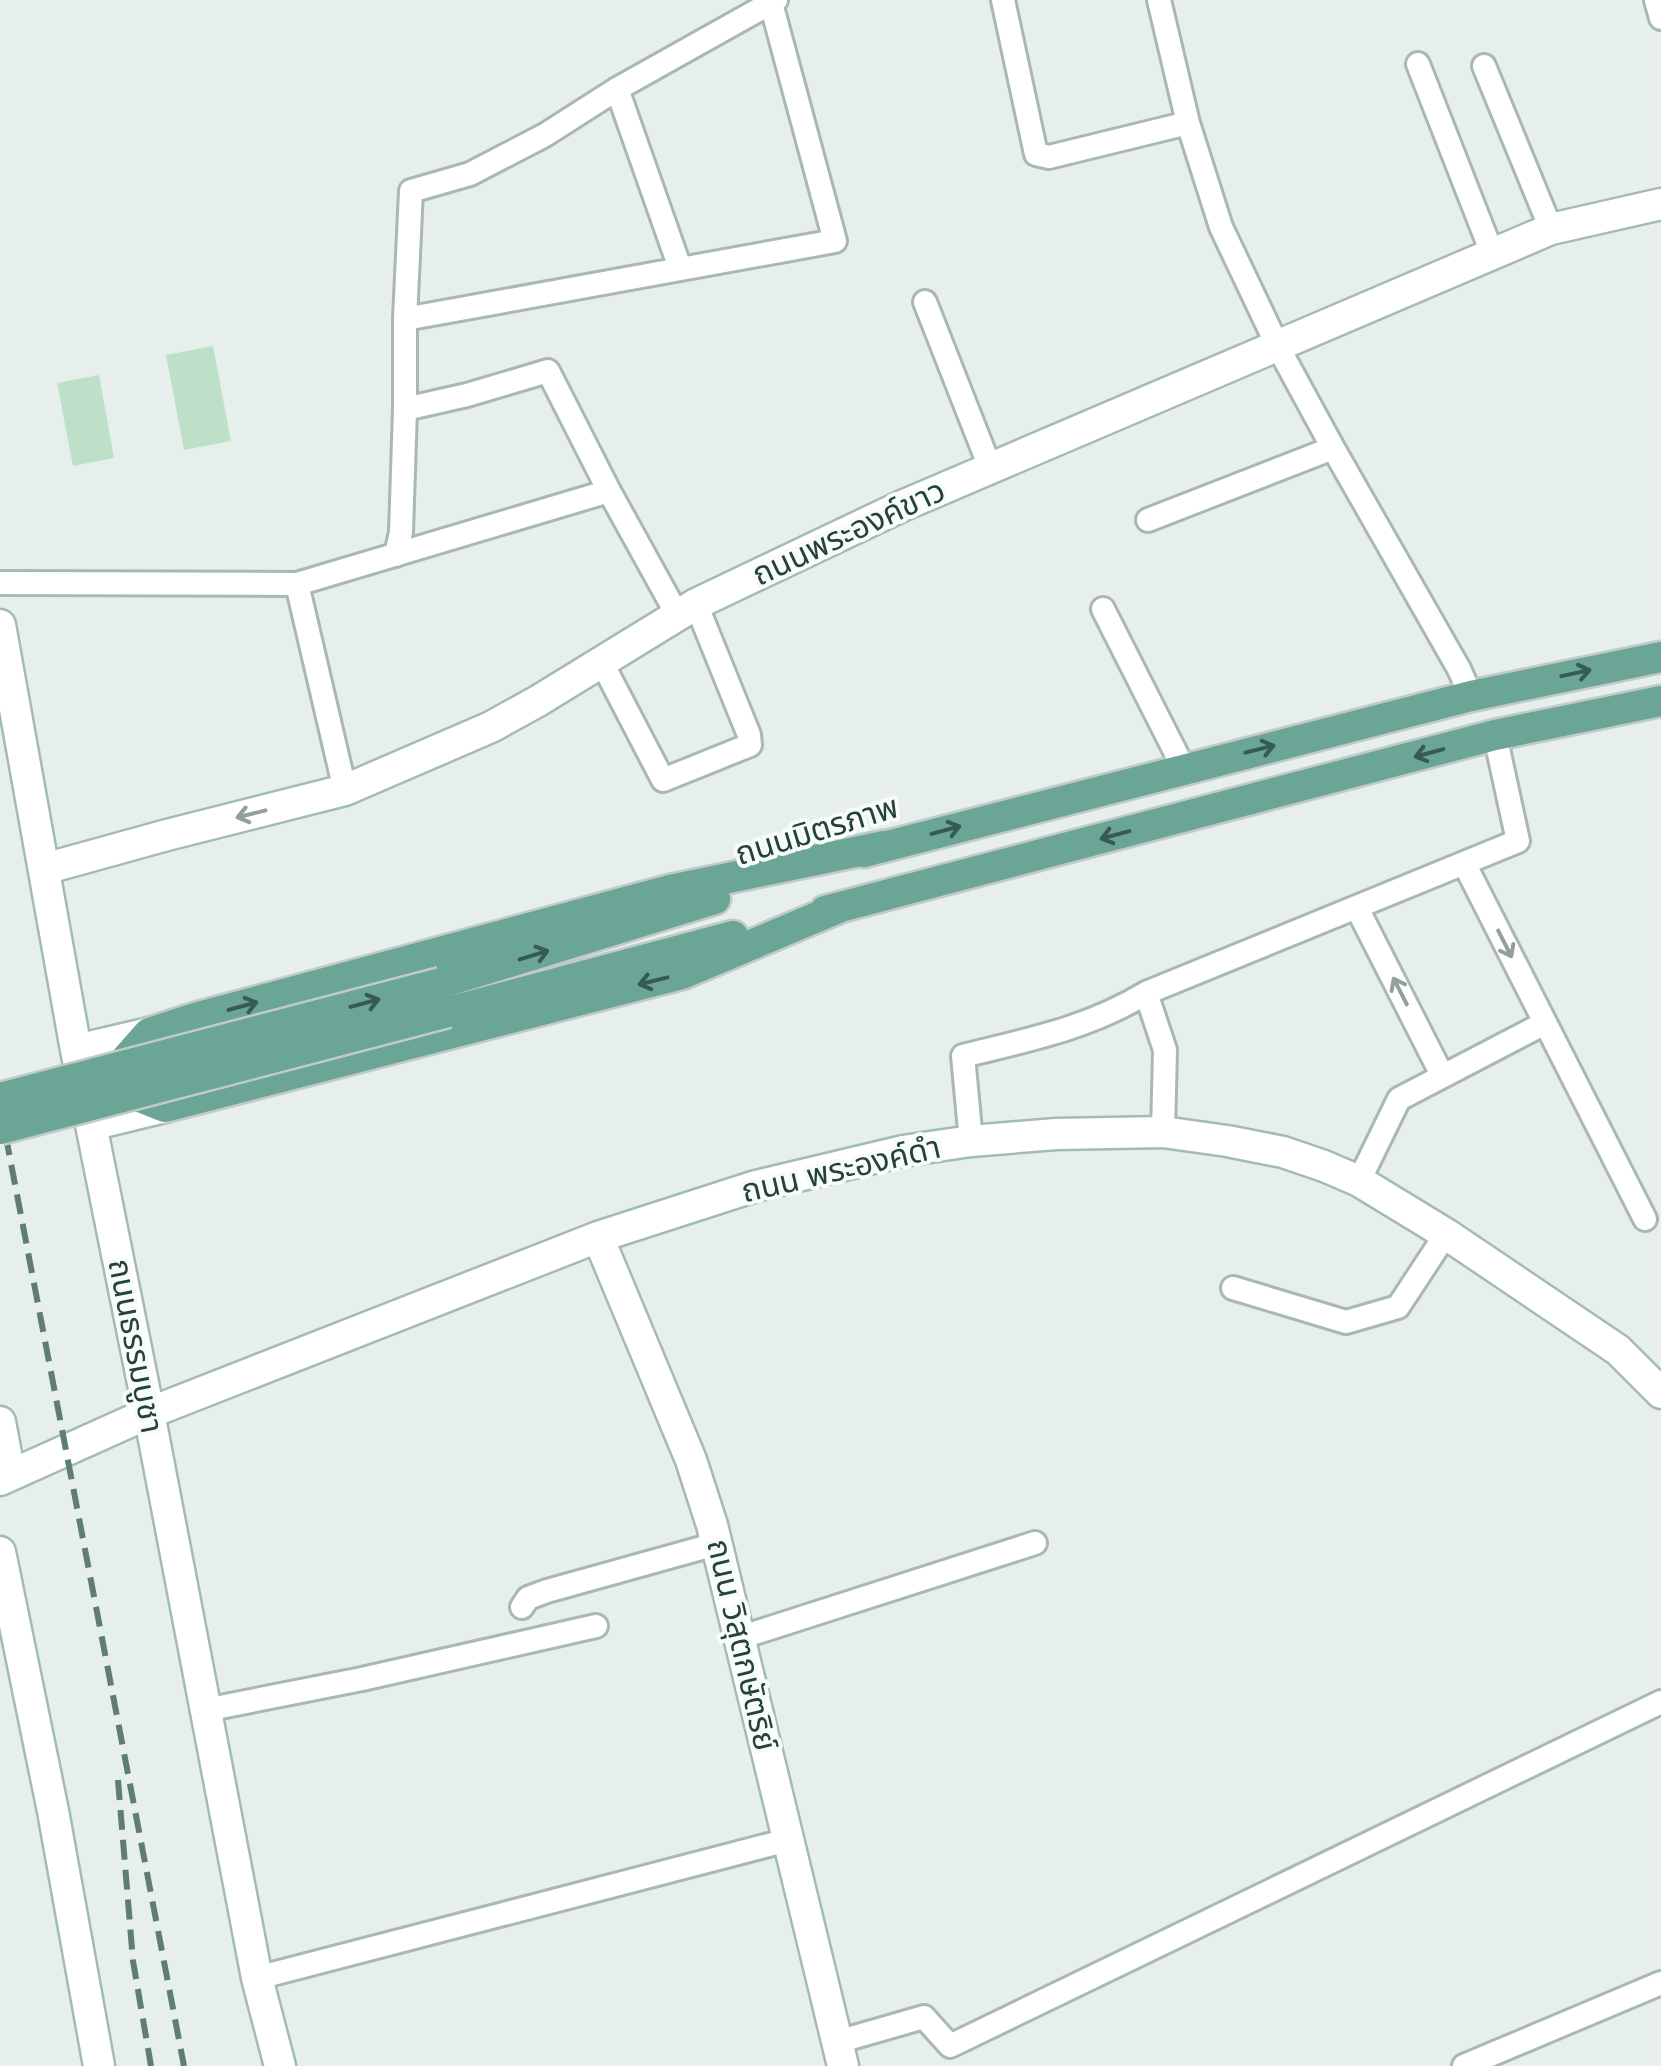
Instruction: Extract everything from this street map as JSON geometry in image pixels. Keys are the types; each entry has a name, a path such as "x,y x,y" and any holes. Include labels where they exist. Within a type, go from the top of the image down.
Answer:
{"main road":[{"name":"ถนนมิตรภาพ","path":"0,1129 445,998 884,846 1471,696 1661,657"},
{"name":"ถนนมิตรภาพ","path":"0,1098 841,907 1495,735 1661,701"},
{"path":"841,907 682,974 165,1107 135,1094 126,1059 149,1032 670,890 884,846"}],"street":[{"path":"1003,0 1036,154 1049,157 1188,123"},
{"path":"1158,0 1188,123 1221,227 1278,347 1471,696"},
{"path":"1656,0 1661,18"},
{"path":"396,555 401,532 405,319 411,191 470,174 774,1 835,242 405,319"},
{"path":"1418,64 1492,252"},
{"path":"1484,66 1551,228"},
{"path":"618,89 680,268"},
{"name":"ถนนพระองค์ขาว","path":"44,869 345,790 492,727 687,610 902,506 1551,228 1661,204"},
{"path":"925,302 991,470"},
{"path":"405,409 548,371 609,492 687,610 750,745 663,780 601,661"},
{"path":"1148,520 1332,448"},
{"path":"0,584 298,584 609,492"},
{"path":"298,584 345,790"},
{"path":"1103,609 1184,769"},
{"name":"ถนนธรรมบูชา","path":"0,625 76,1050 204,1710 257,1978 280,2066"},
{"path":"971,1142 963,1056 1071,1029 1116,1012 1146,993 1518,842 1495,735"},
{"path":"1465,865 1645,1219"},
{"path":"1358,908 1442,1075"},
{"path":"1146,993 1165,1050 1162,1132"},
{"path":"1359,1181 1398,1100 1545,1023"},
{"path":"76,1050 149,1032"},
{"path":"91,1125 165,1107"},
{"name":"ถนน พระองค์ดำ","path":"5,1478 149,1413 598,1236 756,1186 902,1150 1056,1134 1162,1132 1283,1152 1324,1166 1359,1181 1446,1234 1618,1350 1660,1391"},
{"path":"1233,1288 1346,1322 1398,1307 1446,1234"},
{"name":"ถนน วิสุตกษัตริย์","path":"598,1236 691,1460 716,1544 840,2054"},
{"path":"0,1422 5,1478"},
{"path":"738,1638 1035,1543"},
{"path":"522,1607 528,1598 547,1591 716,1544"},
{"path":"0,1552 53,1811 99,2066"},
{"path":"204,1710 596,1626"},
{"path":"840,2054 924,2017 950,2046 1661,1702"},
{"path":"257,1978 788,1840"},
{"path":"1464,2066 1661,1983"}],"green space":[{"path":"213,346 231,441 184,450 166,355"},
{"path":"99,375 114,458 73,466 57,383"}],"railway":[{"path":"0,1106 184,2066"},
{"path":"118,1780 133,1961 151,2066"}]}
